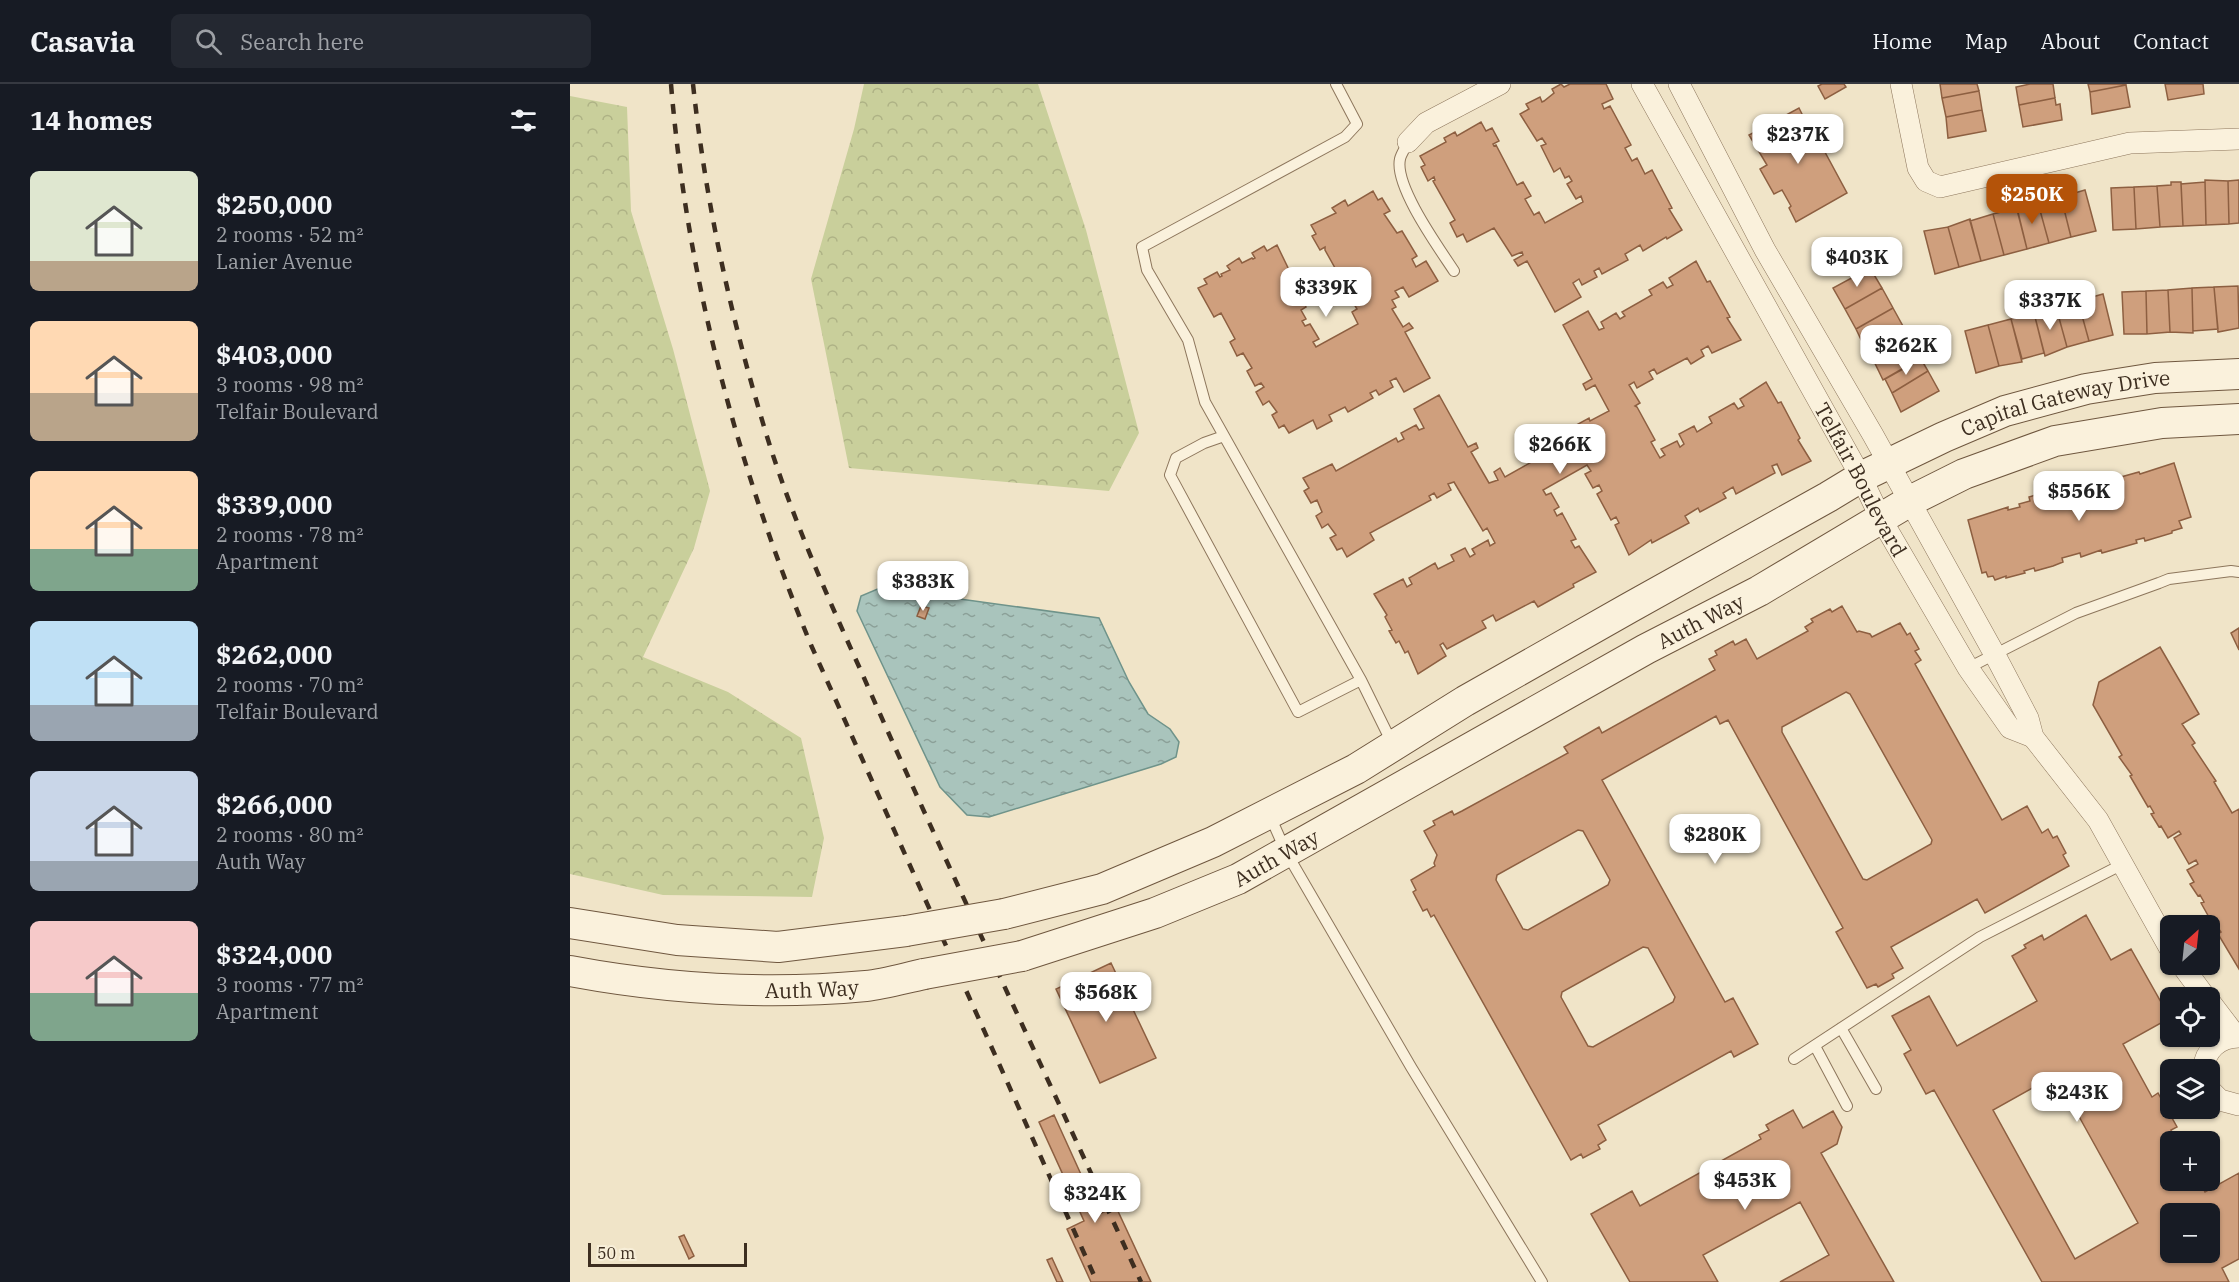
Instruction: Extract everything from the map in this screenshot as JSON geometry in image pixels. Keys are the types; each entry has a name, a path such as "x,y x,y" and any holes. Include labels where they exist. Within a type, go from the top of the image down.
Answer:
{"street":[{"path":"1408,142 1425,123 1500,84"},
{"name":"Telfair Boulevard","path":"1642,84 1861,477 1881,519 1968,668 2010,729 2033,737"},
{"name":"Telfair Boulevard","path":"1679,84 1765,250 1894,462 1910,501 2028,718 2033,737 2098,820 2160,931"},
{"path":"1901,84 1918,168 1926,181 1940,187 2130,143 2239,139"},
{"path":"1708,202 1733,186"},
{"name":"Capital Gateway Drive","path":"1894,462 1944,437 2005,411 2086,389 2155,378 2239,374"},
{"name":"Capital Gateway Drive","path":"1910,501 1964,474 2055,441 2162,423 2239,419"},
{"name":"Auth Way","path":"570,923 677,940 778,947 906,931 1005,914 1102,889 1213,842 1356,769 1465,701 1861,477 1894,462"},
{"name":"Auth Way","path":"570,971 663,984 749,989 868,986 1022,956 1155,913 1238,879 1646,649 1759,591 1910,501"},
{"path":"2188,975 2197,987"},
{"path":"2205,1053 2220,1041 2237,1036 2220,1015"},
{"path":"2220,1100 2239,1105"}],"lane":[{"path":"1336,84 1358,124 1345,137 1142,247 1147,270 1188,340 1205,402 1361,680 1393,746"},
{"path":"1408,142 1399,160 1404,186 1418,214 1454,271"},
{"path":"1224,436 1204,443 1176,458 1170,475 1298,712 1361,680"},
{"path":"1968,668 2076,613 2159,583 2179,578 2239,572"},
{"path":"1269,813 1287,852 1411,1068 1542,1282"},
{"path":"1794,1059 1980,937 2123,864"},
{"path":"1841,1028 1876,1089"},
{"path":"1815,1046 1847,1106"}],"green space":[{"path":"864,84 1038,84 1086,230 1139,433 1109,491 849,468 811,279 854,129"},
{"path":"570,96 627,107 631,211 673,349 710,491 694,548 643,657 728,692 801,738 824,838 812,897 663,895 570,874"}],"water":[{"path":"880,588 1099,618 1129,682 1148,714 1170,729 1179,742 1176,757 1161,764 989,817 967,815 940,787 857,611 861,596"}],"building":[{"path":"1561,84 1564,87 1570,84 1606,84 1613,99 1602,104 1604,109 1610,106 1631,145 1625,148 1632,161 1637,158 1645,174 1652,170 1672,208 1669,209 1682,230 1643,251 1640,245 1625,254 1628,260 1602,274 1599,268 1594,271 1597,277 1582,285 1579,279 1573,283 1581,297 1555,312 1527,261 1518,266 1514,260 1523,255 1522,252 1512,256 1494,228 1467,242 1463,234 1457,237 1450,223 1455,220 1433,181 1434,177 1428,181 1421,167 1425,165 1420,156 1446,142 1444,138 1455,132 1457,136 1481,122 1486,131 1492,128 1499,141 1493,144 1494,146 1496,145 1517,185 1523,182 1531,196 1525,199 1534,215 1539,212 1545,223 1583,202 1581,196 1576,199 1567,184 1572,181 1569,176 1565,178 1560,168 1554,172 1541,146 1546,144 1542,138 1537,141 1520,114 1529,109 1526,104 1540,97 1542,102 1544,101 1554,93 1552,89"},
{"path":"1844,84 1846,87 1825,99 1818,86"},
{"path":"1940,84 1977,84 1979,91 1942,98"},
{"path":"2030,84 2053,84 2055,98 2019,105 2016,87"},
{"path":"2088,84 2126,84 2126,85 2090,92"},
{"path":"2165,84 2203,84 2204,94 2168,100"},
{"path":"2126,85 2130,107 2092,114 2090,92"},
{"path":"1979,91 1982,110 1946,117 1942,98"},
{"path":"2055,98 2056,105 2060,104 2062,120 2023,127 2019,105"},
{"path":"1799,108 1847,193 1796,222 1789,208 1791,206 1782,190 1774,194 1760,169 1767,165 1749,135"},
{"path":"1982,110 1986,131 1948,138 1946,117"},
{"path":"2205,180 2228,181 2229,224 2206,225"},
{"path":"2239,180 2239,223 2229,224 2228,181"},
{"path":"2171,182 2181,182 2183,226 2160,227 2157,186 2171,185"},
{"path":"2205,182 2206,225 2183,226 2181,184"},
{"path":"2157,186 2160,227 2136,229 2134,187"},
{"path":"2134,187 2136,229 2113,230 2111,188"},
{"path":"2085,190 2096,231 2071,237 2061,197"},
{"path":"1373,191 1378,200 1382,198 1390,211 1384,214 1397,233 1402,231 1417,256 1412,259 1416,267 1426,261 1438,281 1409,297 1403,287 1395,291 1399,297 1392,300 1396,307 1392,309 1403,327 1409,323 1413,328 1405,332 1430,378 1404,392 1396,378 1390,381 1393,387 1379,395 1376,390 1370,393 1373,398 1348,412 1345,407 1329,415 1332,421 1317,429 1313,420 1289,433 1284,425 1279,428 1272,415 1277,412 1269,401 1263,405 1256,392 1264,387 1261,383 1255,386 1247,371 1252,368 1243,353 1237,356 1230,342 1235,339 1221,313 1214,317 1198,288 1207,284 1204,279 1217,272 1220,277 1222,276 1221,274 1230,270 1227,266 1239,258 1242,263 1255,258 1252,253 1264,246 1267,251 1277,245 1291,274 1283,279 1286,285 1292,282 1306,307 1301,310 1306,319 1302,321 1305,326 1310,324 1319,339 1313,342 1316,347 1358,324 1352,312 1357,309 1348,294 1343,297 1329,272 1335,268 1325,247 1320,250 1312,236 1316,234 1311,225 1336,213 1332,208 1345,200 1348,206"},
{"path":"2061,197 2071,237 2049,243 2038,203"},
{"path":"2038,203 2049,243 2027,249 2016,206"},
{"path":"2017,208 2027,249 2004,255 1993,214"},
{"path":"1993,214 2004,255 1981,261 1970,221"},
{"path":"1970,219 1981,261 1959,267 1948,227"},
{"path":"1948,227 1959,267 1935,274 1924,231"},
{"path":"1696,261 1707,282 1710,281 1730,317 1727,318 1741,340 1712,353 1708,346 1701,350 1704,356 1691,364 1687,358 1657,374 1654,369 1649,372 1653,379 1637,388 1634,382 1629,385 1640,403 1635,406 1655,440 1651,442 1660,458 1665,455 1661,449 1677,441 1680,447 1684,444 1679,434 1694,426 1697,432 1712,423 1709,417 1734,403 1738,409 1744,406 1740,399 1766,382 1778,403 1781,402 1800,438 1798,440 1811,461 1782,475 1777,464 1772,466 1775,473 1736,494 1733,487 1723,493 1726,498 1700,512 1698,508 1685,516 1689,523 1652,543 1651,540 1629,555 1615,525 1619,523 1616,517 1611,520 1597,494 1602,491 1599,485 1593,488 1585,474 1591,471 1587,465 1543,490 1546,495 1551,493 1559,507 1554,510 1557,516 1562,513 1576,539 1571,541 1575,548 1579,546 1596,572 1538,607 1534,601 1496,621 1493,615 1482,621 1486,628 1447,649 1443,643 1440,645 1446,656 1418,674 1408,651 1405,653 1399,641 1396,643 1389,631 1392,630 1385,617 1387,615 1374,594 1403,579 1407,587 1412,584 1409,578 1435,563 1438,569 1454,561 1451,555 1465,548 1470,557 1475,554 1472,549 1488,540 1490,546 1495,543 1487,528 1483,531 1454,482 1448,484 1451,490 1437,498 1434,493 1429,496 1431,500 1370,533 1374,540 1347,557 1342,548 1337,550 1330,538 1336,535 1328,524 1322,528 1316,516 1322,512 1317,500 1311,503 1304,491 1309,488 1303,478 1332,464 1336,471 1396,438 1398,442 1404,439 1401,433 1416,425 1419,430 1424,428 1414,409 1439,395 1468,447 1476,443 1478,448 1471,452 1489,483 1498,480 1494,472 1500,468 1505,477 1574,438 1569,429 1589,418 1590,421 1609,411 1595,385 1586,390 1583,384 1592,379 1563,325 1588,311 1599,330 1604,328 1601,322 1616,313 1620,319 1625,316 1622,312 1652,295 1649,290 1663,282 1667,288 1673,285 1669,278"},
{"path":"1870,268 1882,288 1845,309 1833,288"},
{"path":"2238,286 2239,328 2218,332 2214,287"},
{"path":"2214,287 2218,329 2193,331 2192,288"},
{"path":"1882,288 1893,308 1856,329 1845,309"},
{"path":"2192,288 2193,333 2170,332 2168,290"},
{"path":"2168,290 2170,332 2147,334 2146,291"},
{"path":"2146,291 2147,334 2124,334 2122,292"},
{"path":"2103,294 2113,335 2089,341 2078,301"},
{"path":"2078,301 2089,341 2067,347 2056,307"},
{"path":"2056,307 2067,347 2045,356 2034,313"},
{"path":"1893,308 1904,328 1866,350 1856,329"},
{"path":"2034,313 2044,353 2022,359 2011,319"},
{"path":"2011,319 2022,362 1999,366 1988,325"},
{"path":"1988,325 1999,366 1976,373 1965,331"},
{"path":"1904,328 1921,358 1883,380 1868,349"},
{"path":"1921,359 1928,371 1892,393 1885,379"},
{"path":"1928,371 1939,391 1901,412 1892,393"},
{"path":"2174,463 2191,517 2179,521 2182,528 2145,541 2144,538 2136,540 2137,543 2102,553 2101,550 2081,557 2080,553 2062,558 2063,562 2053,566 2035,571 2034,568 2006,578 2006,576 1995,580 1993,576 1988,577 1986,572 1982,573 1968,520 2008,507 2008,510 2020,507 2019,504 2030,501 2029,497 2052,490 2053,495 2065,491 2065,494"},
{"path":"921,606 929,608 925,619 917,616"},
{"path":"1842,606 1857,632 1870,634 1872,637 1900,623 1907,635 1910,633 1919,649 1915,651 1921,660 1915,664 2002,820 2027,806 2042,833 2048,829 2053,838 2057,836 2066,853 2063,855 2069,866 1985,913 1977,899 1891,947 1903,968 1892,974 1894,978 1878,987 1876,984 1867,988 1836,932 1843,928 1728,720 1720,724 1716,716 1602,780 1725,1002 1733,998 1758,1044 1734,1057 1731,1051 1598,1125 1606,1140 1598,1145 1600,1149 1583,1158 1581,1154 1571,1160 1434,915 1431,917 1427,909 1423,911 1413,892 1416,890 1411,880 1435,866 1437,855 1424,831 1435,825 1433,821 1452,811 1454,815 1462,811 1568,753 1564,747 1599,727 1602,733 1715,670 1709,659 1717,655 1715,651 1733,641 1735,645 1746,639 1757,659 1808,631 1805,627 1813,622 1811,619 1830,609 1832,612","holes":["1846,692 1850,694 1932,840 1931,844 1867,880 1863,879 1782,732 1782,727","1578,830 1583,831 1610,880 1608,885 1528,930 1523,929 1496,880 1497,875","1643,947 1648,948 1675,997 1673,1002 1593,1047 1588,1046 1561,997 1562,992"]},
{"path":"2239,628 2239,650 2231,633"},
{"path":"2160,647 2199,714 2182,724 2195,743 2192,745 2216,781 2214,782 2232,813 2239,809 2239,969 2220,937 2220,915 2208,915 2201,903 2204,902 2200,895 2198,896 2190,884 2194,882 2187,870 2198,864 2196,860 2189,864 2174,838 2181,834 2179,831 2168,838 2161,826 2159,827 2151,814 2154,813 2150,806 2148,807 2130,776 2132,775 2119,757 2122,755 2093,705 2099,682"},
{"path":"2086,915 2111,960 2131,949 2160,1000 2160,1024 2123,1044 2152,1097 2158,1093 2160,1097 2160,1119 2173,1119 2177,1127 2172,1131 2160,1131 2160,1191 2220,1191 2220,1184 2239,1173 2239,1259 2222,1268 2229,1282 2042,1282 1934,1090 1926,1094 1904,1054 1911,1050 1892,1016 1929,996 1957,1046 2037,1001 2012,956 2026,948 2024,945 2042,935 2044,940","holes":["2056,1075 2138,1223 2075,1259 1993,1110"]},
{"path":"1111,963 1156,1058 1100,1083 1056,989"},
{"path":"1793,1110 1803,1128 1833,1111 1842,1127 1837,1144 1821,1153 1894,1282 1780,1282 1829,1255 1800,1202 1703,1255 1718,1282 1630,1282 1591,1214 1632,1191 1640,1206 1761,1139 1759,1135 1769,1130 1766,1125"},
{"path":"1054,1115 1099,1214 1116,1207 1151,1282 1091,1282 1067,1229 1084,1221 1039,1122"},
{"path":"684,1235 694,1256 689,1259 679,1237"},
{"path":"1052,1258 1063,1282 1057,1282 1047,1260"}],"railway":[{"path":"671,84 689,228 719,370 738,440 784,577 811,645 1097,1282"},
{"path":"693,84 711,209 728,291 760,413 781,479 833,608 899,756 1141,1282"}]}
